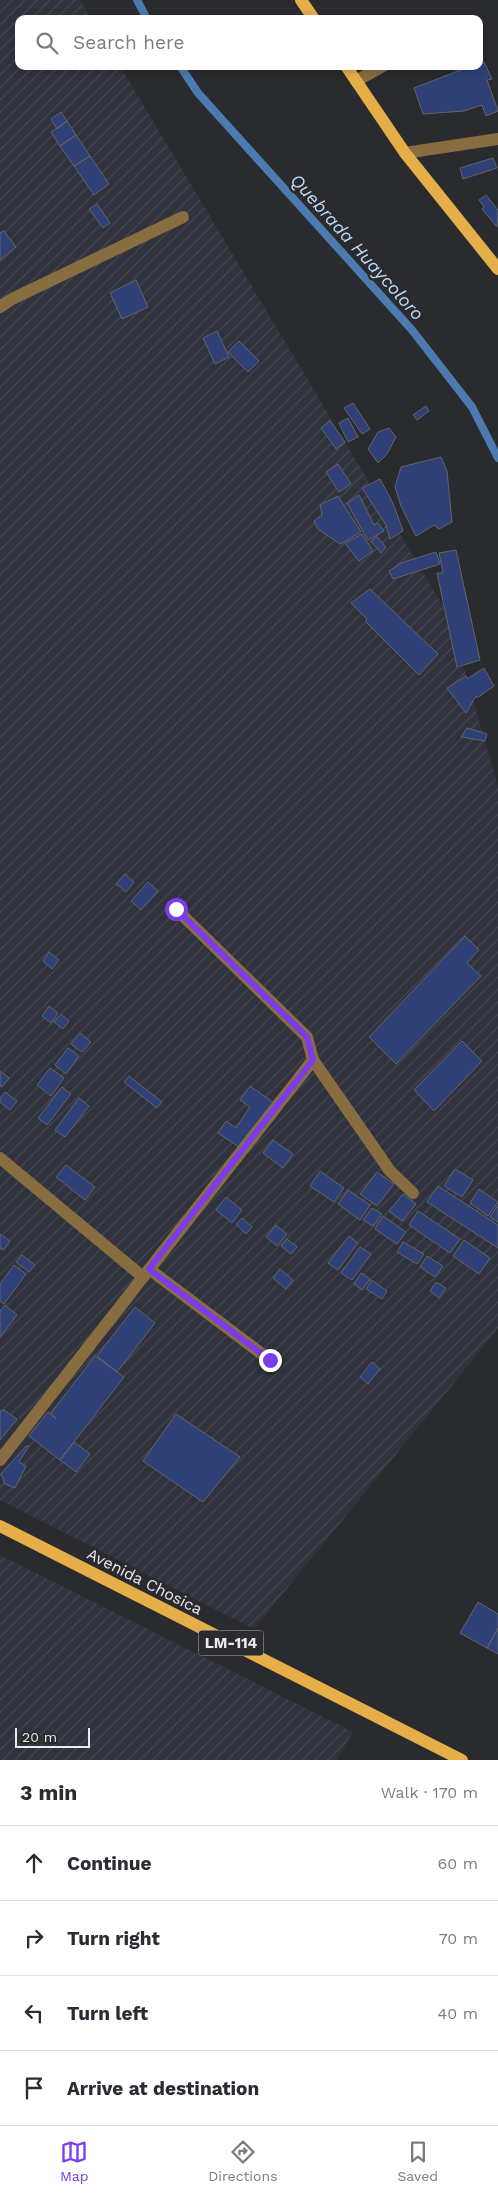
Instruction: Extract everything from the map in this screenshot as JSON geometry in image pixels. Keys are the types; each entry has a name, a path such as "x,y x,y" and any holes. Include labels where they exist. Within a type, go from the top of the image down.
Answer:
{"main road":[{"path":"301,0 311,15"},
{"path":"349,70 405,153 498,269"},
{"name":"Avenida Chosica","path":"0,1526 462,1760"}],"street":[{"path":"356,80 375,70"},
{"path":"405,153 498,139"},
{"path":"0,307 12,299 183,217"},
{"path":"176,909 307,1037 313,1060 390,1171 413,1193"},
{"path":"0,1460 313,1060"},
{"path":"0,1158 146,1273 270,1360"}],"shaded area":[{"path":"0,0 80,0 89,15 15,15 15,70 122,70 449,616 498,786 498,1329 254,1629 0,1500"},
{"path":"0,1555 353,1732 337,1760 0,1760"}],"building":[{"path":"483,62 492,79 487,80 498,111 486,116 482,105 464,111 423,114 414,88 461,70 483,70"},
{"path":"61,112 67,121 57,129 51,119"},
{"path":"67,121 76,135 60,146 51,132"},
{"path":"76,135 90,156 74,166 60,146"},
{"path":"90,156 109,184 94,195 74,166"},
{"path":"493,158 497,168 463,179 460,168"},
{"path":"486,195 498,210 497,227 482,209 484,207 479,200"},
{"path":"97,204 110,223 103,228 89,209"},
{"path":"4,231 16,247 0,260 0,233"},
{"path":"136,280 148,307 122,319 110,293"},
{"path":"217,331 229,357 215,364 203,338"},
{"path":"239,341 259,361 248,372 228,352"},
{"path":"353,403 370,429 362,434 344,408"},
{"path":"426,406 429,411 417,420 413,415"},
{"path":"348,418 358,437 348,442 339,423"},
{"path":"330,421 345,442 336,449 321,428"},
{"path":"389,428 396,437 387,454 378,463 368,449 378,432"},
{"path":"441,457 447,471 452,522 439,529 434,525 416,536 401,506 395,487 401,467"},
{"path":"338,464 351,484 339,492 326,472"},
{"path":"380,479 393,503 403,531 390,539 386,525 362,488"},
{"path":"359,495 374,525 378,523 384,531 368,540 347,503"},
{"path":"338,496 361,532 340,544 318,529 314,521 322,515 320,505"},
{"path":"362,534 373,551 359,561 345,543"},
{"path":"377,537 386,547 381,553 371,541"},
{"path":"456,550 480,660 457,667 437,573 443,573 439,553"},
{"path":"436,552 440,564 393,579 389,571 401,563"},
{"path":"370,589 438,654 419,675 366,622 367,619 351,603"},
{"path":"484,668 494,686 477,698 476,696 466,713 447,688 466,676 467,679"},
{"path":"467,728 487,734 485,741 461,737"},
{"path":"125,874 134,882 126,892 116,884"},
{"path":"148,882 158,891 141,910 131,901"},
{"path":"465,936 479,950 467,963 481,976 396,1064 369,1037"},
{"path":"49,952 59,960 52,969 43,961"},
{"path":"49,1006 58,1013 51,1023 42,1016"},
{"path":"61,1014 69,1021 63,1029 54,1022"},
{"path":"80,1033 91,1042 82,1052 71,1044"},
{"path":"462,1041 482,1061 434,1111 414,1090"},
{"path":"68,1048 79,1056 66,1074 55,1065"},
{"path":"50,1068 64,1078 51,1096 37,1085"},
{"path":"0,1071 9,1078 2,1087 0,1085"},
{"path":"129,1076 162,1102 157,1108 124,1082"},
{"path":"250,1086 274,1103 242,1149 218,1133 226,1121 236,1128 250,1107 240,1100"},
{"path":"62,1087 71,1094 47,1125 38,1118"},
{"path":"5,1092 17,1101 10,1110 0,1102 0,1098"},
{"path":"79,1098 89,1106 65,1137 55,1130"},
{"path":"273,1140 293,1154 283,1168 263,1153"},
{"path":"66,1165 95,1187 85,1200 56,1177"},
{"path":"455,1169 473,1180 462,1197 444,1186"},
{"path":"320,1171 344,1188 334,1202 310,1186"},
{"path":"377,1172 394,1184 377,1206 360,1194"},
{"path":"438,1186 498,1225 498,1248 427,1202"},
{"path":"479,1189 498,1202 488,1216 470,1203"},
{"path":"348,1190 370,1205 360,1220 338,1204"},
{"path":"403,1194 416,1204 402,1221 389,1211"},
{"path":"226,1197 242,1210 232,1223 216,1210"},
{"path":"498,1205 498,1222 490,1217"},
{"path":"372,1208 382,1214 373,1226 363,1220"},
{"path":"418,1211 460,1239 450,1253 409,1225"},
{"path":"383,1216 406,1232 397,1244 375,1229"},
{"path":"242,1218 252,1227 246,1234 236,1224"},
{"path":"276,1225 287,1234 277,1246 266,1237"},
{"path":"0,1234 10,1241 4,1250 0,1248"},
{"path":"349,1236 358,1243 338,1270 328,1263"},
{"path":"287,1239 297,1247 291,1254 281,1246"},
{"path":"464,1240 490,1258 479,1274 453,1256"},
{"path":"403,1242 424,1254 417,1264 397,1252"},
{"path":"360,1247 371,1254 352,1280 341,1273"},
{"path":"22,1255 35,1265 29,1272 16,1262"},
{"path":"427,1256 443,1266 435,1277 420,1267"},
{"path":"14,1265 26,1274 4,1304 0,1301 0,1284"},
{"path":"280,1269 293,1280 286,1289 273,1278"},
{"path":"361,1273 370,1279 362,1290 354,1284"},
{"path":"372,1280 387,1291 382,1299 366,1289"},
{"path":"436,1282 446,1288 439,1298 430,1291"},
{"path":"5,1305 17,1315 0,1337 0,1311"},
{"path":"135,1307 155,1323 117,1372 97,1356"},
{"path":"95,1356 124,1377 60,1460 29,1436 48,1412 56,1419 51,1413"},
{"path":"372,1362 380,1369 368,1384 360,1377"},
{"path":"4,1410 17,1419 0,1440 0,1411"},
{"path":"176,1414 240,1457 203,1502 143,1461"},
{"path":"74,1442 90,1454 76,1472 60,1460"},
{"path":"26,1446 29,1446 19,1462 26,1466 15,1488 5,1484 1,1474"},
{"path":"478,1602 498,1614 498,1628 487,1648 460,1633"},
{"path":"498,1628 498,1654 487,1648"}],"waterway":[{"name":"Quebrada Huaycoloro","path":"137,0 145,15"},
{"name":"Quebrada Huaycoloro","path":"183,70 198,93 412,330 472,407 498,458"}],"route":[{"path":"176,909 307,1037 313,1060 149,1269 270,1360"}]}
